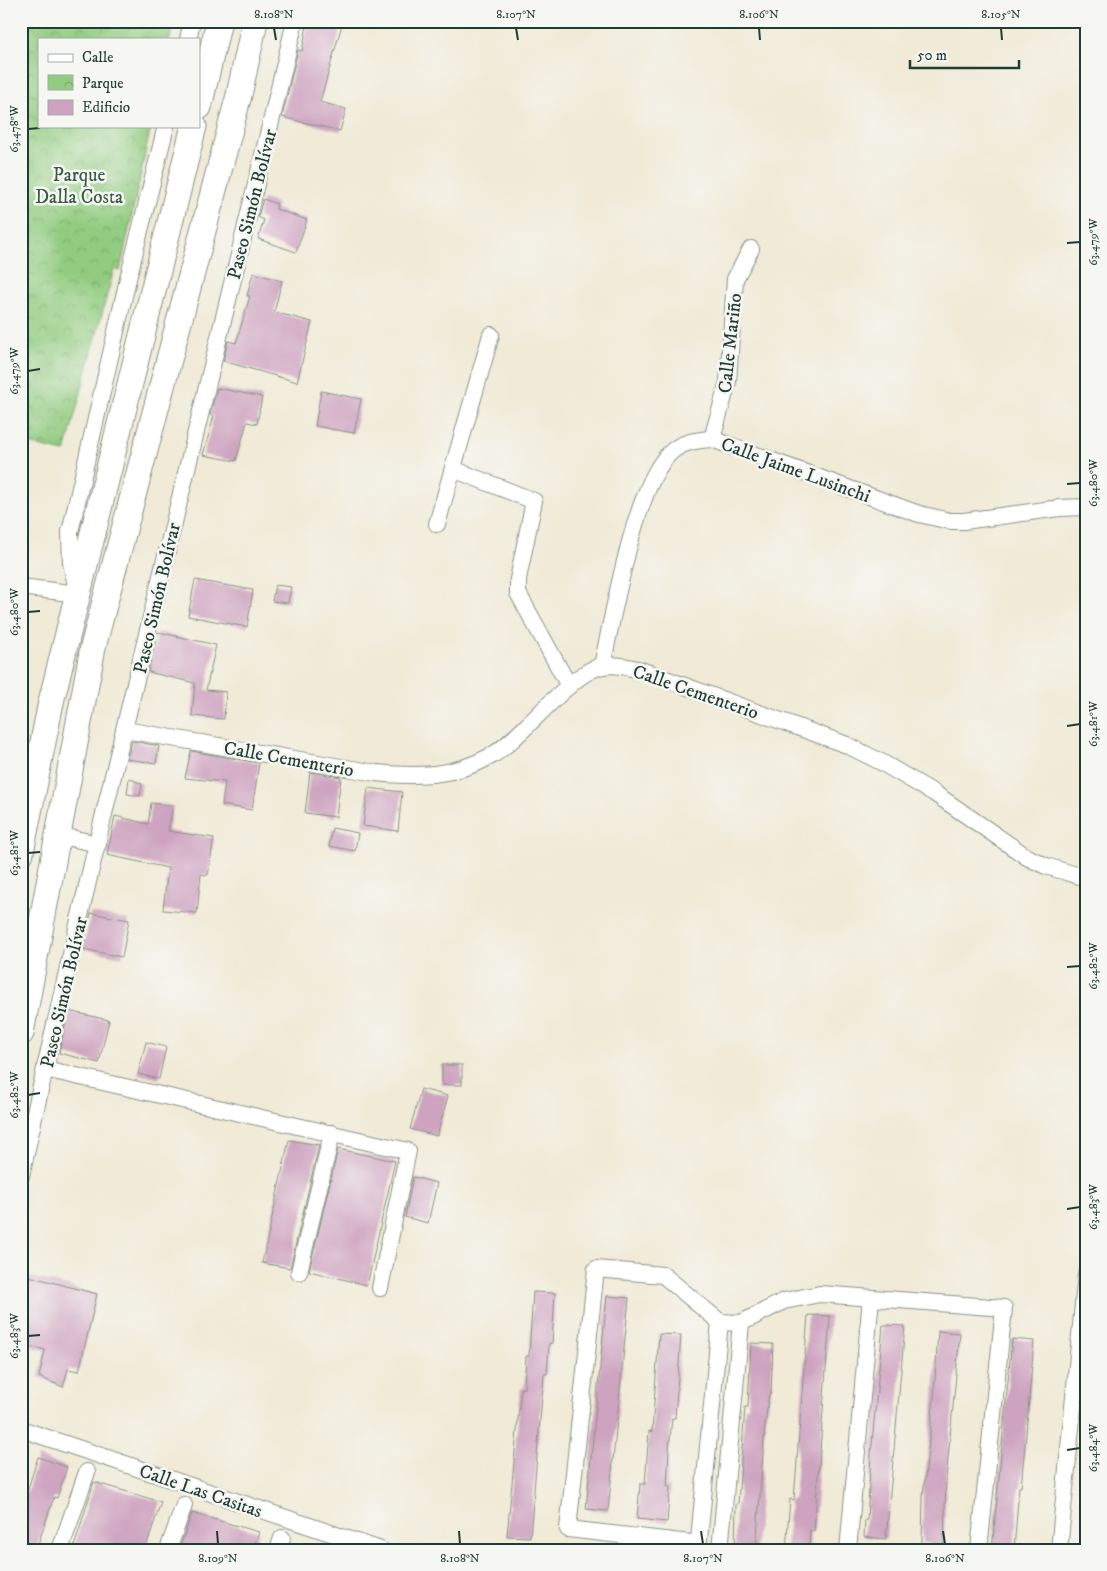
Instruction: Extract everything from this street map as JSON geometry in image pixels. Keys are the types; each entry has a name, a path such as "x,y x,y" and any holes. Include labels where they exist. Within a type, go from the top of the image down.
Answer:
{"main road":[{"path":"200,104 219,21"},
{"name":"Paseo Simón Bolívar","path":"21,1033 81,705 106,597 239,95 255,21"},
{"path":"21,852 51,702 194,128"},
{"path":"78,594 106,597"}],"street":[{"path":"188,38 192,21"},
{"name":"Paseo Simón Bolívar","path":"21,1176 168,543 295,21"},
{"path":"21,587 78,594 71,563 70,532 128,279 166,128"},
{"name":"Calle Mariño","path":"712,439 728,382 735,279 751,249"},
{"path":"437,524 491,335"},
{"name":"Calle Jaime Lusinchi","path":"602,666 633,530 661,463 678,447 698,440 712,439 932,518 964,521 1060,508 1086,507"},
{"path":"453,469 534,501 518,579 518,593 569,686"},
{"name":"Calle Cementerio","path":"125,730 376,773 427,776 455,771 490,756 519,736 569,686 590,670 602,666 623,666 640,670 847,745 882,762 934,793 1027,857 1046,866 1086,878"},
{"path":"57,835 98,844"},
{"path":"45,1069 408,1150 380,1288"},
{"path":"299,1272 332,1133"},
{"path":"720,1322 698,1547 568,1529 596,1269 663,1275 720,1322 741,1324 784,1301 820,1294 1004,1308 979,1550"},
{"path":"1059,1550 1082,1344 1086,1274"},
{"path":"848,1550 870,1298"},
{"path":"720,1550 741,1324"},
{"name":"Calle Las Casitas","path":"21,1428 381,1550"},
{"path":"60,1550 86,1472"},
{"path":"168,1550 184,1505"}],"green space":[{"name":"Parque Dalla Costa","path":"21,21 140,21 172,30 170,38 38,38 38,128 151,128 120,271 114,269 65,452 21,442"}],"building":[{"path":"308,21 343,21 320,102 346,109 340,131 282,117 298,50 302,51"},
{"path":"263,199 277,204 276,209 307,220 296,252 258,239 264,220 258,217"},
{"path":"253,273 282,281 274,312 312,322 297,382 223,361 228,341 236,343 250,296 247,296"},
{"path":"217,388 262,397 257,424 247,422 236,461 203,455 214,416 210,415"},
{"path":"321,391 361,399 354,433 315,426"},
{"path":"195,580 253,590 247,627 188,616"},
{"path":"275,585 291,587 288,603 272,601"},
{"path":"158,632 216,645 206,690 226,692 224,719 192,716 195,683 148,672"},
{"path":"132,741 159,746 156,763 127,759"},
{"path":"191,751 259,763 252,810 222,805 225,782 185,778"},
{"path":"310,772 341,777 336,817 305,813"},
{"path":"129,778 142,784 140,796 127,794"},
{"path":"368,788 402,792 398,831 363,826"},
{"path":"151,803 173,806 168,831 214,838 208,875 201,874 197,913 163,910 168,868 107,855 115,816 148,824"},
{"path":"332,828 358,833 355,851 329,846"},
{"path":"91,913 129,920 122,957 83,949"},
{"path":"68,1011 109,1020 99,1063 59,1053"},
{"path":"146,1042 166,1047 159,1079 138,1074"},
{"path":"442,1065 462,1065 462,1085 442,1085"},
{"path":"421,1089 448,1096 437,1136 410,1129"},
{"path":"289,1140 319,1145 290,1268 262,1263"},
{"path":"338,1149 395,1161 367,1285 309,1271"},
{"path":"413,1177 437,1183 428,1223 405,1217"},
{"path":"21,1274 97,1294 79,1371 68,1369 63,1387 39,1377 45,1350 21,1344"},
{"path":"533,1292 555,1293 552,1344 549,1343 547,1374 544,1374 530,1537 507,1536 521,1388 524,1388 526,1356 529,1356"},
{"path":"607,1296 629,1298 608,1511 586,1509"},
{"path":"808,1315 830,1316 814,1531 810,1530 809,1550 786,1550 790,1499 794,1500"},
{"path":"883,1325 905,1326 886,1539 864,1537"},
{"path":"938,1331 960,1333 946,1479 944,1544 922,1543 923,1495 934,1397"},
{"path":"659,1334 681,1335 675,1418 672,1418 669,1450 667,1486 670,1487 667,1522 637,1519 640,1484 645,1484 649,1431 652,1432"},
{"path":"1012,1339 1034,1341 1021,1487 1019,1487 1014,1550 992,1550"},
{"path":"751,1343 773,1344 771,1394 769,1394 765,1425 756,1550 735,1550 736,1504 738,1504 745,1407 748,1407"},
{"path":"38,1457 67,1467 57,1498 54,1497 36,1550 21,1550 21,1499 24,1491 27,1492"},
{"path":"94,1482 161,1502 145,1550 73,1550"},
{"path":"192,1513 259,1532 253,1550 179,1550"}]}
